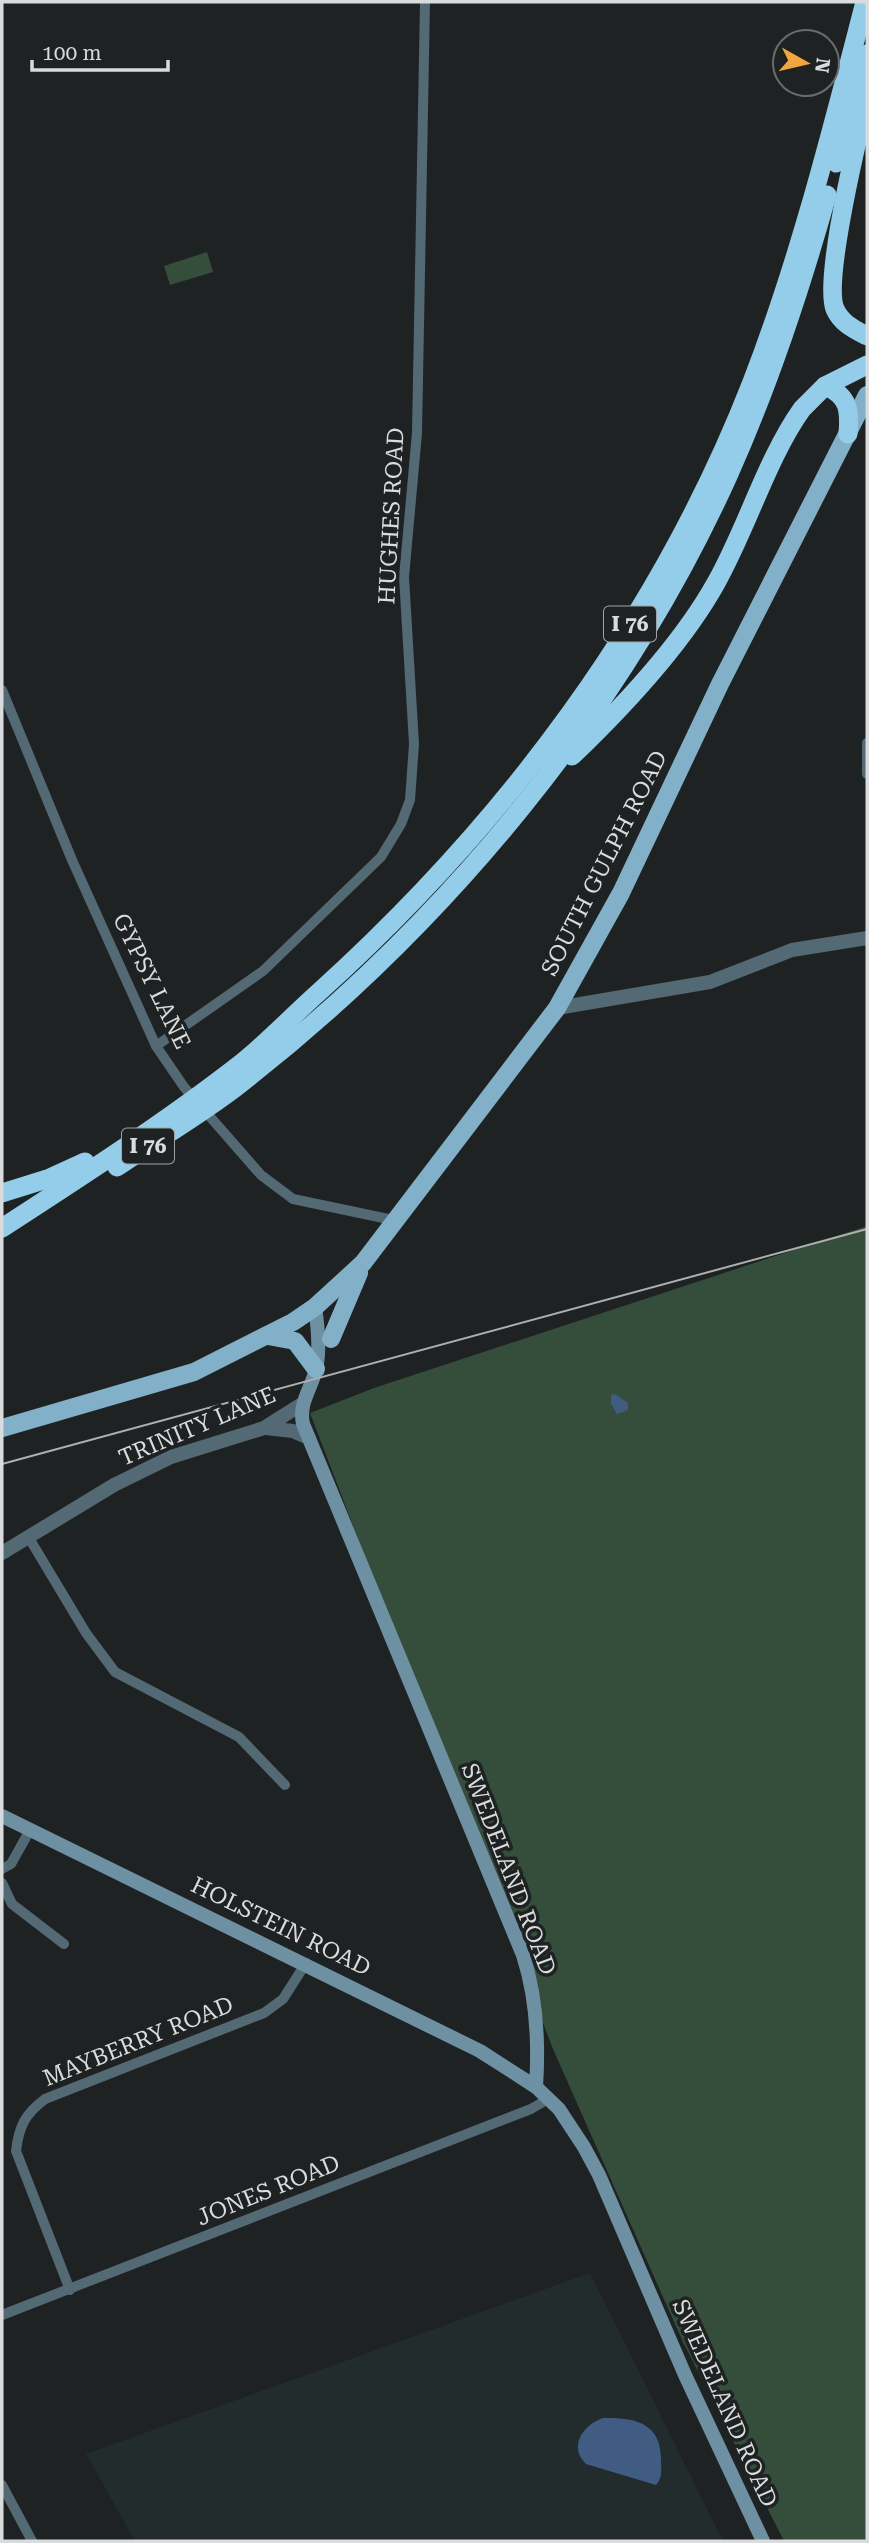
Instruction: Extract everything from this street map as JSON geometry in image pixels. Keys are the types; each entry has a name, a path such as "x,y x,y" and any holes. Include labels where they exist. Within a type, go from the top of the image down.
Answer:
{"highway":[{"name":"I 76","path":"2,1228 177,1110 241,1063 381,936 459,855 524,778 607,663 698,500 751,383 818,179 865,2"},
{"name":"I 76","path":"2,1242 238,1086 289,1044 461,880 536,791 651,622 728,477 789,323 867,54"},
{"path":"867,99 848,184 832,289 838,315 845,324 867,336"},
{"path":"536,791 600,730 695,615 717,581 792,424 808,401 825,386 867,365"},
{"path":"825,386 840,393 847,403 848,434"},
{"path":"2,1193 50,1178 102,1154 177,1110"}],"main road":[{"name":"SOUTH GULPH ROAD","path":"2,1429 194,1372 268,1336 315,1307 363,1264 393,1220 557,1008 621,893 720,684 867,395"},
{"path":"316,1368 327,1354 363,1264"},
{"path":"315,1307 327,1320 331,1339"},
{"path":"303,1402 316,1368 319,1334 315,1307"},
{"path":"268,1336 295,1341 316,1368"},
{"name":"SWEDELAND ROAD","path":"303,1402 301,1414 309,1438 523,1955 535,2002 538,2045 536,2087 572,2126 599,2175 685,2375 763,2541"},
{"name":"HOLSTEIN ROAD","path":"2,1816 480,2051 536,2087"}],"street":[{"name":"HUGHES ROAD","path":"156,1046 263,971 381,857 401,824 410,800 415,772 404,577 417,433 425,2"},
{"name":"GYPSY LANE","path":"2,690 72,860 156,1046 184,1087 226,1139 261,1175 293,1199 393,1220"},
{"path":"867,743 867,774"},
{"path":"557,1008 699,985 792,950 867,938"},
{"name":"TRINITY LANE","path":"2,1553 114,1485 172,1457 264,1427 303,1402"},
{"path":"264,1427 293,1430 309,1438"},
{"path":"29,1538 86,1633 115,1672 239,1737 285,1785"},
{"path":"2,1869 11,1864 30,1830"},
{"path":"2,1883 12,1904 64,1944"},
{"name":"MAYBERRY ROAD","path":"70,2290 16,2151 18,2132 27,2112 45,2099 264,2013 283,1999 306,1964"},
{"name":"JONES ROAD","path":"2,2315 531,2109 548,2099"},
{"path":"2,2485 32,2541"}],"shaded area":[{"path":"590,2273 723,2541 135,2541 86,2454"}],"green space":[{"path":"207,252 213,272 170,285 164,266"},
{"path":"867,1226 867,2541 784,2541 683,2342 553,2049 310,1413 374,1388"}],"water":[{"path":"615,1394 628,1403 628,1410 617,1414 611,1404 611,1395"},
{"path":"603,2418 635,2421 651,2430 660,2447 661,2476 656,2485 586,2464 578,2450 580,2437 589,2426"}],"tram line":[{"path":"2,1464 867,1229"}]}
